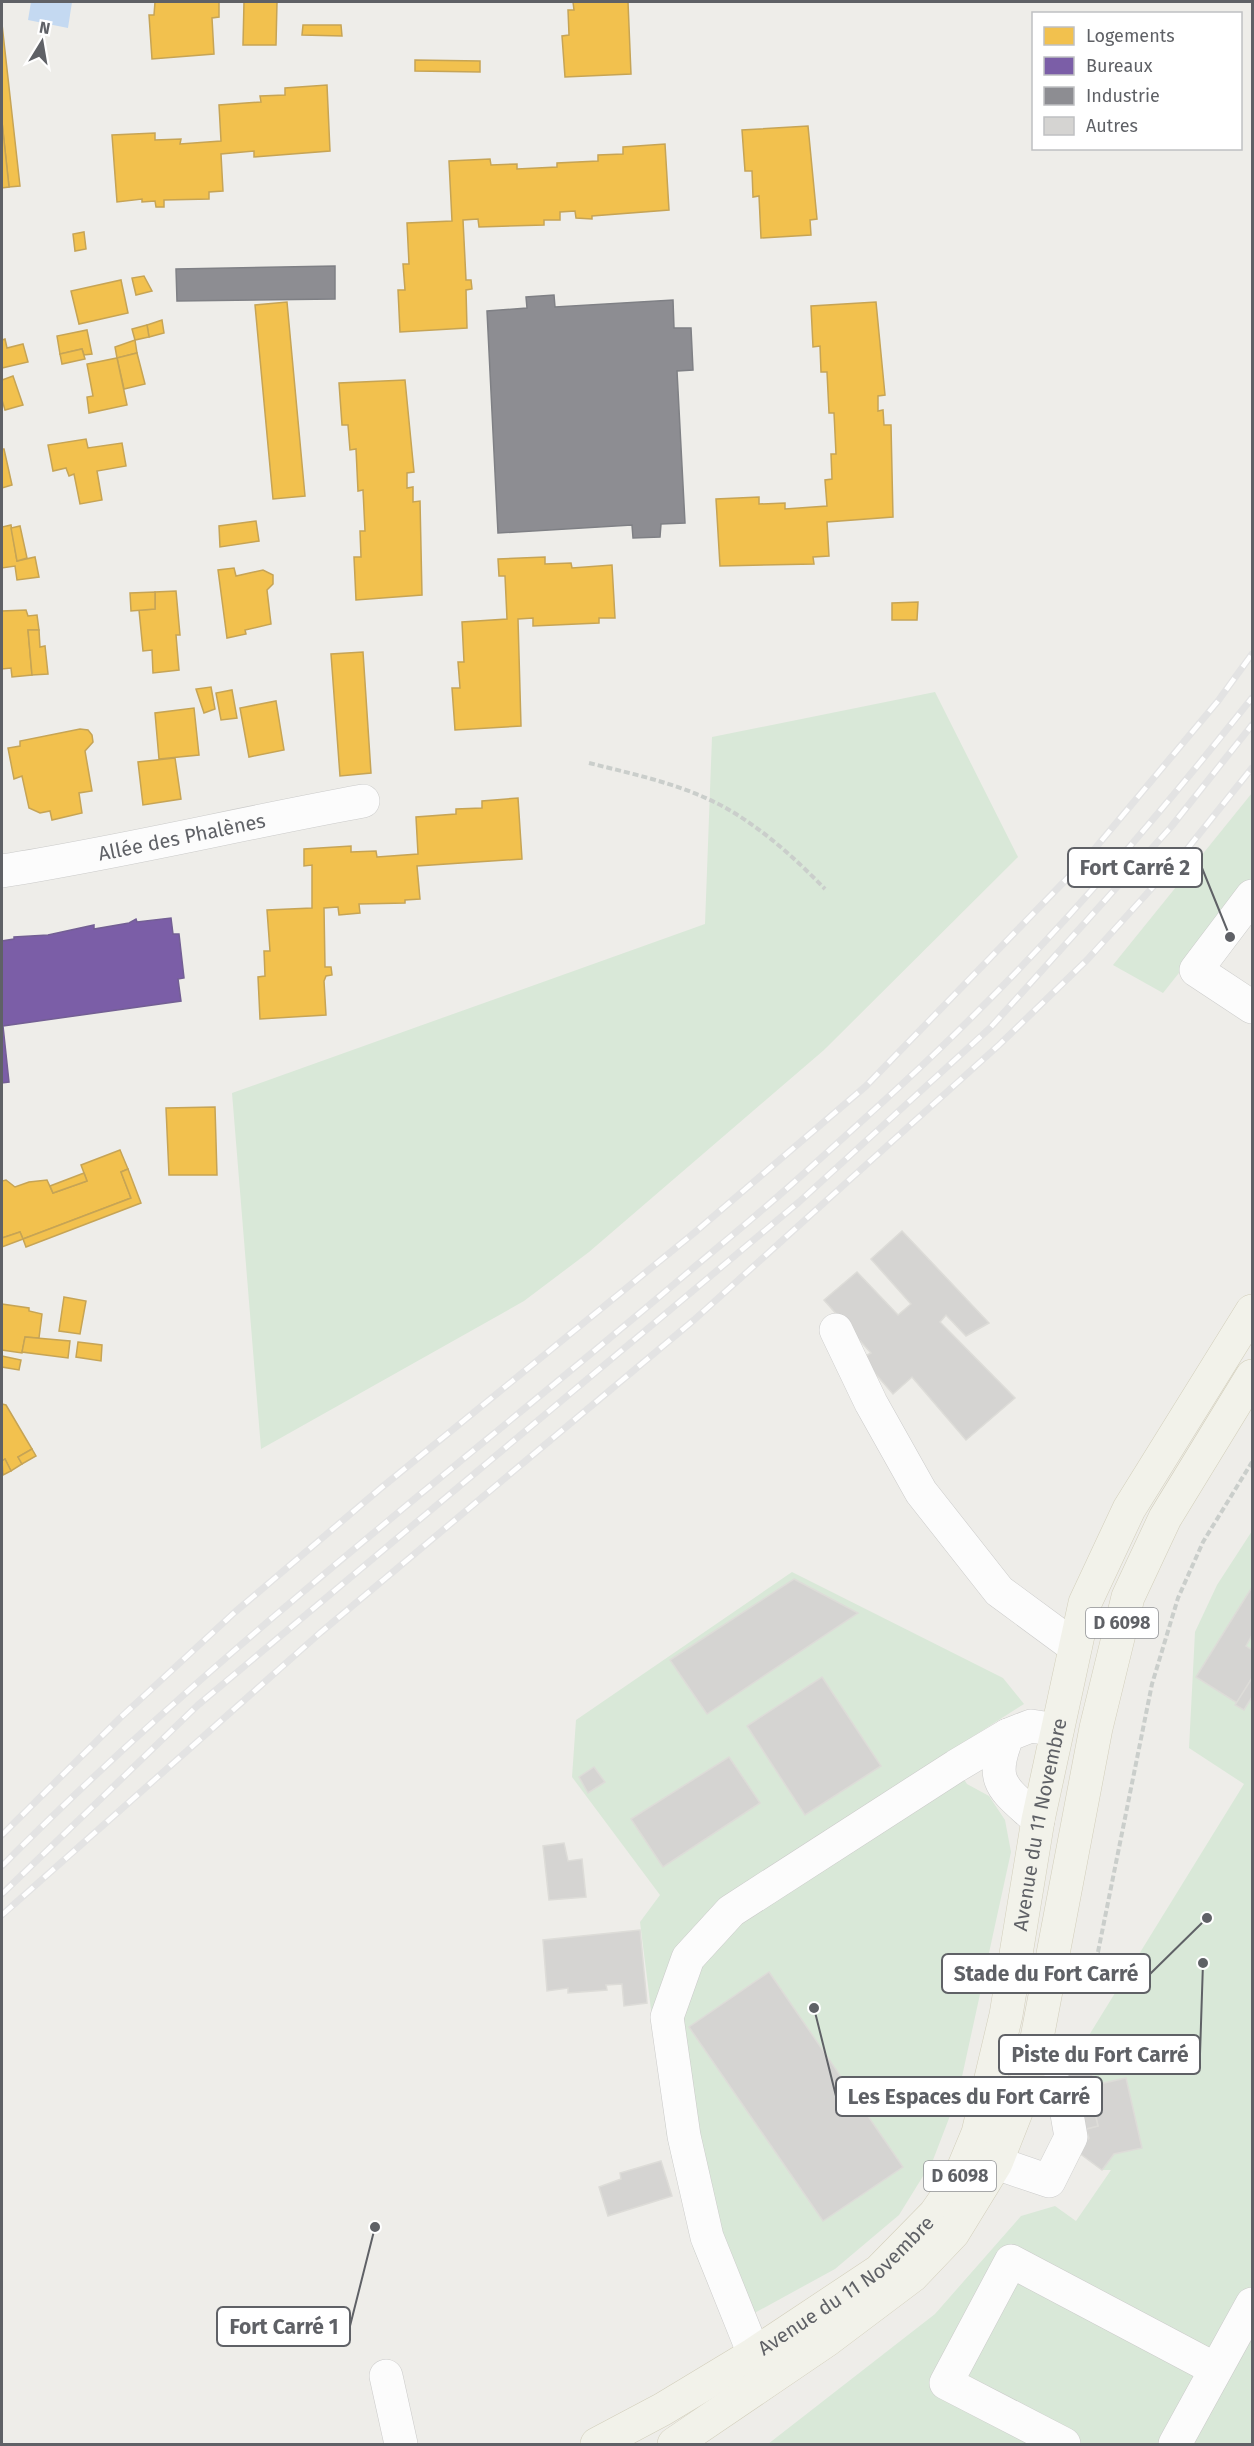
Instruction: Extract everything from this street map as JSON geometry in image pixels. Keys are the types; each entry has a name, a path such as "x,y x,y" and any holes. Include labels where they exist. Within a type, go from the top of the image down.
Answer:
{"main road":[{"name":"Avenue du 11 Novembre","path":"597,2445 663,2409 754,2354 879,2271 935,2214 958,2181 978,2133 1006,2015 1038,1820 1085,1603 1129,1509 1252,1311"},
{"name":"Avenue du 11 Novembre","path":"674,2445 700,2435 912,2276 953,2233 996,2163 1022,2097 1027,2076 1064,1899 1100,1708 1128,1597 1165,1518 1252,1376"},
{"path":"1057,1730 1072,1745 1073,1772 1057,1862 1064,1899"}],"street":[{"name":"Allée des Phalènes","path":"2,871 188,838 264,819 363,801"},
{"path":"1247,912 1196,970 1252,1007"},
{"path":"836,1330 871,1403 921,1492 999,1591 1075,1647"},
{"path":"754,2354 707,2237 684,2136 667,2017 688,1958 731,1911 963,1762 1008,1735 1031,1726 1057,1730"},
{"path":"998,1778 999,1757 1008,1735"},
{"path":"963,1762 973,1764 998,1778 1009,1794 1038,1820"},
{"path":"996,2163 1049,2181 1071,2137 1063,2091 1027,2076"},
{"path":"1064,2445 946,2383 1011,2261 1215,2369"},
{"path":"1175,2445 1252,2304"},
{"path":"386,2376 400,2445"}],"path":[{"path":"589,763 650,778 710,800 783,847 825,889"},
{"path":"1077,1966 1094,1958 1098,1952 1152,1684 1178,1598 1203,1542 1252,1462"}],"green space":[{"path":"935,692 1018,857 824,1050 589,1252 524,1301 261,1449 232,1093 705,924 712,737"},
{"path":"1252,793 1252,881 1163,993 1113,965"},
{"path":"1252,1531 1252,2444 768,2444 935,2314 1021,2216 1055,2206 1076,2221 1111,2170 1102,2170 1078,2152 1089,2138 1078,2091 1062,2079 1244,1784 1189,1748 1195,1632 1217,1585"},
{"path":"792,1572 1003,1678 1024,1704 947,1753 967,1784 989,1796 1005,1820 1011,1852 958,2095 933,2160 899,2215 835,2269 727,2328 693,2248 667,2137 640,1922 660,1895 572,1777 576,1720"}],"water":[{"path":"31,2 72,2 68,28 28,20"}],"building: Logements":[{"path":"155,2 219,2 219,17 212,18 214,54 152,59 149,15 154,15"},
{"path":"244,2 277,2 276,45 243,45"},
{"path":"573,2 628,2 631,74 565,77 562,36 569,35 568,10 574,10"},
{"path":"2,24 20,186 9,187 2,122"},
{"path":"303,25 341,25 342,36 302,35"},
{"path":"415,60 480,61 480,72 415,71"},
{"path":"327,85 330,151 254,157 254,151 221,154 223,191 209,192 209,199 164,200 164,207 156,207 155,201 142,202 142,199 117,202 112,135 155,133 155,140 181,139 180,144 221,141 219,105 261,102 260,96 285,95 285,88"},
{"path":"2,122 9,187 2,188"},
{"path":"808,126 817,219 810,220 811,235 761,238 759,196 753,197 752,171 745,171 742,130"},
{"path":"665,144 669,210 592,216 592,219 576,218 575,211 560,212 560,220 544,220 544,225 479,227 478,219 463,220 466,280 471,280 472,289 466,290 467,328 400,332 398,290 405,290 403,264 409,264 407,223 452,221 449,161 490,159 491,165 517,164 517,169 557,167 557,163 598,161 598,155 623,154 623,147"},
{"path":"84,232 86,249 75,251 73,234"},
{"path":"144,276 152,291 136,295 132,278"},
{"path":"121,280 128,313 79,324 71,291"},
{"path":"287,302 305,496 273,499 255,305"},
{"path":"876,302 885,395 878,396 878,411 883,410 884,425 891,425 893,517 827,522 829,556 813,557 814,564 720,566 716,499 759,497 759,504 785,503 785,509 827,506 825,480 832,479 831,454 836,454 834,413 829,413 827,372 821,372 820,346 813,347 811,306"},
{"path":"162,320 164,333 149,337 147,325"},
{"path":"147,325 149,337 135,340 132,329"},
{"path":"87,330 92,354 84,355 82,349 60,354 57,336"},
{"path":"5,339 7,348 23,344 28,362 2,368 2,340"},
{"path":"135,340 137,353 117,358 115,347"},
{"path":"82,349 85,359 62,364 60,354"},
{"path":"137,353 145,384 124,389 117,358"},
{"path":"117,358 127,405 89,413 87,397 93,396 87,364"},
{"path":"13,376 23,405 5,410 2,400 2,380"},
{"path":"405,380 414,472 407,473 407,488 413,487 413,502 420,501 422,595 356,600 354,557 361,557 360,531 365,531 363,490 358,491 356,449 350,450 348,425 342,425 339,383"},
{"path":"86,439 88,448 122,443 126,466 97,471 102,500 80,504 74,474 69,476 66,468 53,471 48,445"},
{"path":"2,449 4,449 12,485 2,488"},
{"path":"256,521 259,541 220,547 219,526"},
{"path":"11,525 17,561 35,557 39,577 17,580 15,566 2,568 2,527"},
{"path":"20,526 27,558 17,561 11,528"},
{"path":"545,557 545,564 571,563 572,568 612,565 615,618 599,618 599,623 533,626 533,618 518,619 521,726 455,730 452,688 460,688 458,662 464,662 462,622 507,619 505,576 499,576 498,559"},
{"path":"234,568 236,576 263,570 273,575 273,584 267,590 271,624 245,630 246,634 227,638 218,570"},
{"path":"176,591 180,635 176,635 179,670 153,673 152,650 143,651 139,610 155,609 155,592"},
{"path":"155,592 155,609 131,611 130,593"},
{"path":"918,602 917,620 892,620 892,603"},
{"path":"26,610 28,616 37,615 39,630 28,630 32,675 12,677 11,668 2,669 2,611"},
{"path":"28,630 39,630 40,647 45,646 48,674 32,675"},
{"path":"363,652 371,773 340,776 331,654"},
{"path":"211,687 215,709 204,713 196,689"},
{"path":"232,690 237,718 221,720 216,693"},
{"path":"276,701 284,750 249,757 240,708"},
{"path":"194,708 199,755 159,759 155,713"},
{"path":"80,729 88,730 92,735 93,742 85,751 92,791 79,793 82,813 52,820 50,811 40,813 29,808 22,776 14,779 8,748 20,746 20,741"},
{"path":"175,758 181,799 143,805 138,762"},
{"path":"518,798 522,859 417,866 420,899 405,900 405,903 359,904 360,913 339,915 338,907 324,908 325,967 331,967 332,975 326,976 324,981 326,1015 260,1019 258,977 265,976 264,951 270,951 267,910 312,908 312,865 304,866 304,849 351,846 351,852 376,851 377,857 418,854 416,817 456,814 456,809 482,808 482,801"},
{"path":"215,1107 217,1175 169,1175 166,1108"},
{"path":"120,1150 128,1169 121,1172 131,1198 23,1239 20,1232 2,1238 2,1181 6,1180 15,1187 29,1182 47,1180 53,1193 87,1181 81,1165"},
{"path":"128,1169 141,1203 26,1247 23,1239 131,1198 121,1172"},
{"path":"84,1173 87,1181 53,1193 50,1186"},
{"path":"20,1232 23,1239 2,1247 2,1238"},
{"path":"64,1297 86,1301 80,1334 59,1331"},
{"path":"2,1304 29,1308 29,1311 42,1314 39,1338 25,1337 22,1353 2,1350"},
{"path":"25,1337 70,1341 68,1358 22,1352"},
{"path":"78,1342 102,1345 101,1361 76,1357"},
{"path":"2,1356 21,1360 19,1370 2,1367"},
{"path":"2,1404 6,1405 32,1449 18,1457 22,1464 11,1471 5,1459 2,1461"},
{"path":"32,1449 36,1456 22,1464 18,1457"},
{"path":"5,1459 11,1471 3,1475 2,1461"}],"building: Bureaux":[{"path":"171,918 173,934 179,934 184,978 178,979 181,1001 3,1026 9,1082 2,1083 2,941 14,939 14,937 48,935 94,925 94,929 129,923 136,919 137,922"}],"building: Industrie":[{"path":"335,266 335,299 177,301 176,269"},
{"path":"554,295 555,307 673,300 674,328 691,328 693,370 677,371 685,523 661,524 660,537 633,538 632,525 498,533 487,311 527,308 526,297"}],"building: Autres":[{"path":"902,1231 989,1323 966,1336 946,1315 940,1322 1015,1398 966,1440 912,1377 893,1394 862,1358 871,1353 824,1300 857,1272 898,1315 911,1304 871,1259"},
{"path":"794,1579 858,1613 707,1714 670,1660"},
{"path":"1252,1587 1252,1635 1246,1646 1252,1650 1252,1678 1237,1703 1196,1677"},
{"path":"822,1677 881,1766 805,1815 747,1726"},
{"path":"1252,1678 1252,1697 1244,1710 1235,1705"},
{"path":"729,1757 760,1803 663,1867 631,1819"},
{"path":"594,1767 605,1782 588,1793 579,1777"},
{"path":"564,1843 568,1861 582,1859 586,1897 549,1900 543,1846"},
{"path":"640,1930 647,2003 624,2006 622,1984 606,1985 607,1990 568,1993 568,1988 547,1991 543,1940"},
{"path":"769,1972 903,2167 823,2221 689,2027"},
{"path":"1079,2053 1090,2060 1085,2067 1092,2072 1095,2085 1126,2078 1142,2148 1114,2154 1102,2170 1078,2152 1089,2138 1086,2129 1098,2126 1091,2097 1080,2100 1062,2079"},
{"path":"1091,2097 1098,2126 1086,2129 1080,2100"},
{"path":"661,2161 672,2196 608,2216 599,2187 621,2179 620,2173"}],"railway":[{"path":"2,1835 120,1718 235,1612 381,1488 694,1233 866,1086 1087,858 1218,701 1252,654"},
{"path":"2,1866 80,1789 244,1642 760,1212 910,1076 957,1032 1052,934 1154,818 1252,698"},
{"path":"2,1894 198,1705 799,1202 991,1027 1171,827 1252,725"},
{"path":"2,1915 320,1633 694,1320 999,1045 1087,960 1188,848 1252,768"}],"place":[{"name":"Fort Carré 2","path":"1230,937"},
{"name":"Stade du Fort Carré","path":"1207,1918"},
{"name":"Piste du Fort Carré","path":"1203,1963"},
{"name":"Les Espaces du Fort Carré","path":"814,2008"},
{"name":"Fort Carré 1","path":"375,2227"}]}
